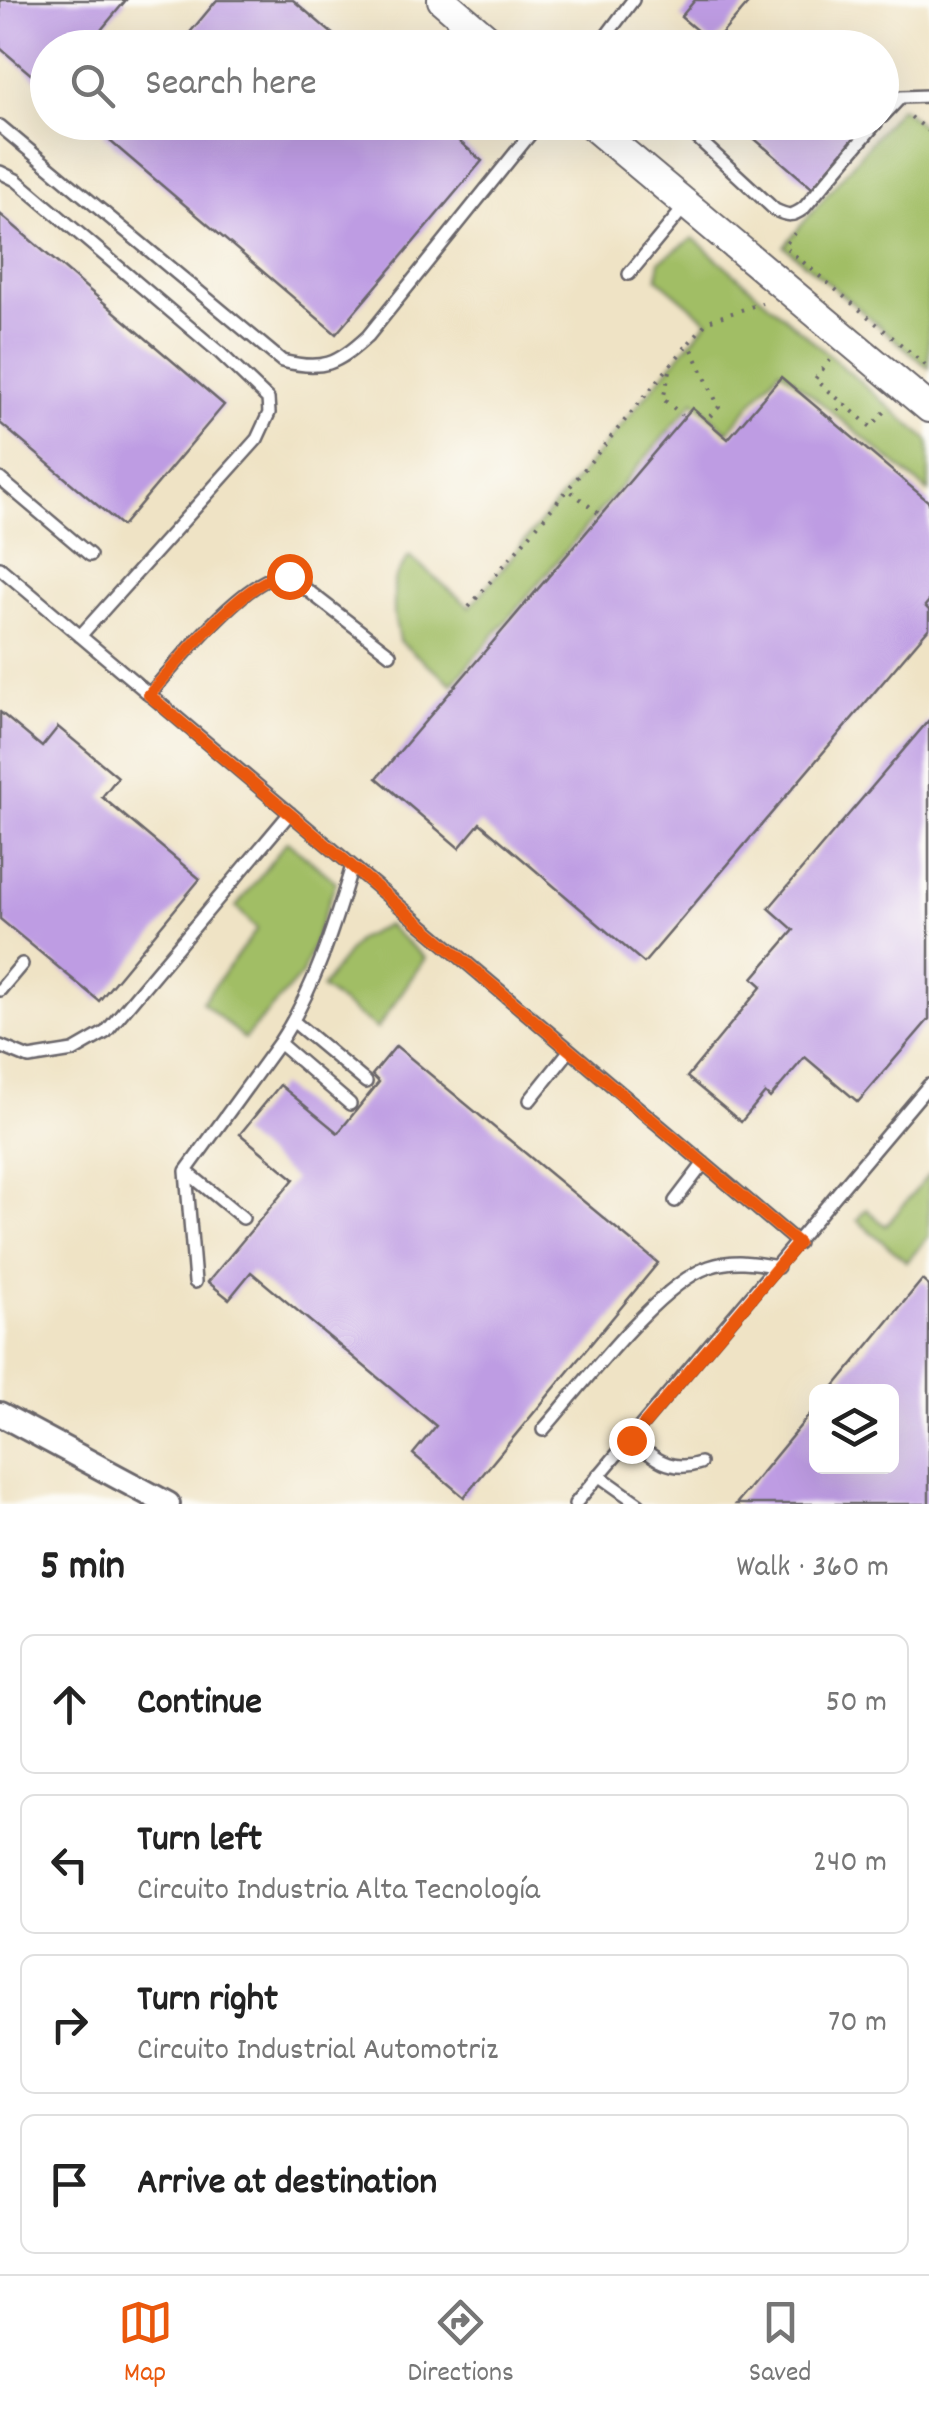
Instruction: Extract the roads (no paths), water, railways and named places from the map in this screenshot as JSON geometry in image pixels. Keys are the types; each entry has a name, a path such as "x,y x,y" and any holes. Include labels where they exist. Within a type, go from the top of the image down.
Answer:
{"street":[{"path":"442,0 477,30"},
{"path":"610,140 929,408"},
{"path":"0,1414 138,1497 168,1504"}],"lane":[{"path":"610,30 633,0"},
{"path":"899,100 929,96"},
{"path":"0,126 282,362 310,368 348,354 368,336 526,140"},
{"path":"699,140 774,210 787,216 804,208 862,140"},
{"path":"0,172 31,192 220,353 268,399 264,427 248,450 80,636"},
{"path":"629,274 687,204"},
{"path":"0,479 90,555"},
{"path":"0,568 798,1243"},
{"path":"149,695 211,627 272,576 289,576 390,654"},
{"path":"0,1046 29,1058 73,1051 106,1032 290,813"},
{"path":"195,1282 186,1171 294,1022 328,941 352,866"},
{"path":"0,990 22,964"},
{"path":"294,1022 366,1082"},
{"path":"279,1043 350,1104"},
{"path":"530,1100 570,1050"},
{"path":"576,1504 929,1086"},
{"path":"675,1201 704,1164"},
{"path":"186,1171 244,1218"},
{"path":"543,1430 658,1301 686,1278 726,1262 778,1267"},
{"path":"631,1440 671,1467 687,1468 700,1463"},
{"path":"598,1476 639,1504"}]}
